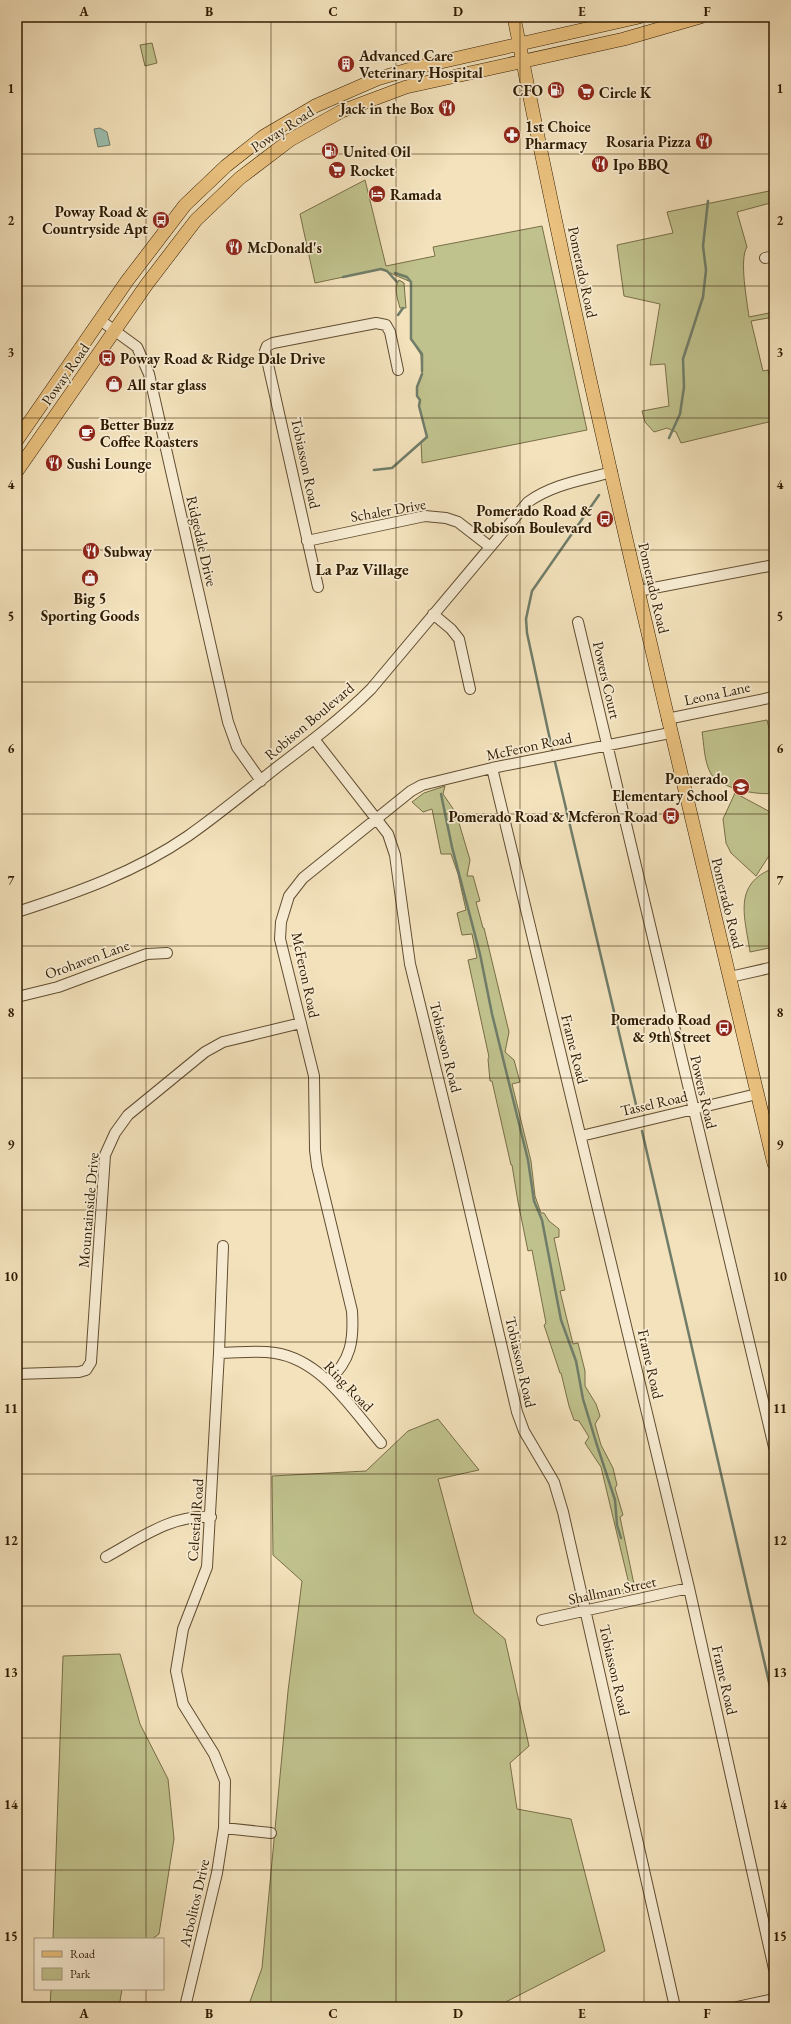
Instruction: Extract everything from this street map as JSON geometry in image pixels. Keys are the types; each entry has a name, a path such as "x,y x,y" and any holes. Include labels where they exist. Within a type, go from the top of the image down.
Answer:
{"main road":[{"name":"Pomerado Road","path":"514,17 576,318 670,733 774,1164"},
{"name":"Poway Road","path":"17,440 100,320 182,209 226,166 264,136 279,126 332,98 377,79 400,72 639,17"},
{"name":"Poway Road","path":"17,471 114,330 196,220 247,172 271,153 298,135 342,111 394,90 522,60 630,37 700,17"},
{"path":"298,135 296,127 326,108 332,98"},
{"path":"247,172 258,150 275,138 279,126"},
{"path":"182,209 196,220"}],"street":[{"name":"Ridgedale Drive","path":"100,320 137,347 149,374 228,722 237,747 261,781"},
{"name":"Tobiasson Road","path":"318,587 265,351 267,346 273,343 376,323 386,325 390,332 398,370"},
{"name":"Robison Boulevard","path":"17,912 75,894 121,874 187,837 261,781 352,708 371,689 489,546 528,502 540,493 556,486 612,472"},
{"name":"Schaler Drive","path":"307,541 425,516 446,518 458,522 489,546"},
{"path":"638,591 774,565"},
{"path":"433,614 451,628 459,639 470,689"},
{"name":"Powers Court","path":"578,622 607,745"},
{"name":"Leona Lane","path":"667,719 774,697"},
{"name":"McFeron Road","path":"328,1381 339,1371 350,1352 353,1328 352,1311 317,1166 315,1150 316,1085 280,939 281,922 289,896 303,878 411,791 422,785 492,768 670,733"},
{"name":"Tobiasson Road","path":"314,739 388,834 395,855 410,964 517,1412 524,1432 554,1482 587,1611 675,2007"},
{"name":"Powers Road","path":"607,745 774,1447"},
{"name":"Frame Road","path":"492,768 689,1588 774,1969"},
{"name":"Orohaven Lane","path":"17,997 58,987 146,954 167,953"},
{"path":"730,977 774,967"},
{"name":"Mountainside Drive","path":"17,1374 79,1372 86,1370 91,1362 105,1155 115,1133 128,1115 205,1052 223,1042 301,1023"},
{"name":"Tassel Road","path":"581,1136 757,1094"},
{"name":"Celestial Road","path":"222,1246 219,1353 207,1567 183,1629 176,1671 184,1704 214,1754 225,1781 224,1828"},
{"name":"Ring Road","path":"219,1353 275,1353 300,1361 328,1381 381,1443"},
{"path":"106,1557 160,1527 181,1519 211,1517"},
{"name":"Shallman Street","path":"542,1620 689,1588"},
{"path":"224,1828 271,1833"},
{"name":"Arbolitos Drive","path":"185,2007 217,1873 224,1828"},
{"path":"737,2007 774,1999"}],"green space":[{"path":"152,43 157,63 145,66 140,45"},
{"path":"365,180 386,266 435,256 433,247 542,226 587,430 422,463 421,442 427,437 419,406 420,400 417,396 417,387 422,374 421,355 411,339 411,282 381,269 315,283 300,214"},
{"path":"774,190 774,202 737,212 747,247 745,253 744,270 745,291 749,317 774,312 774,317 751,321 763,371 768,370 774,396 773,421 681,443 676,432 667,428 654,432 645,422 642,411 669,406 665,364 650,365 660,304 624,296 617,245 673,233 667,212"},
{"path":"399,280 404,283 406,308 400,308 396,294 396,286"},
{"path":"767,720 774,748 774,793 767,794 739,790 714,778 706,762 702,732"},
{"path":"445,786 443,794 456,813 470,860 467,876 473,876 480,901 476,902 484,928 509,1032 505,1052 514,1060 520,1082 512,1084 531,1161 535,1196 541,1213 544,1213 549,1221 559,1229 559,1237 554,1238 565,1290 560,1291 573,1344 578,1343 585,1371 585,1386 596,1404 600,1416 595,1424 601,1445 613,1468 617,1485 615,1488 623,1515 620,1517 635,1589 638,1591 621,1594 609,1594 625,1589 629,1584 601,1467 585,1443 589,1437 579,1421 574,1420 561,1373 544,1325 546,1323 532,1250 528,1251 512,1165 492,1081 490,1081 489,1057 468,960 477,958 472,934 462,935 457,913 466,910 458,874 451,854 441,854 432,809 423,812 412,802 424,793"},
{"path":"735,793 774,814 774,848 756,876 731,853 726,843 723,819"},
{"path":"774,868 774,947 750,952 744,914 744,903 747,892 752,883 761,875"},
{"path":"438,1419 479,1470 438,1479 474,1613 505,1639 529,1746 510,1763 517,1809 571,1819 605,1951 496,2007 248,2007 262,1968 288,1691 302,1581 273,1555 272,1476 366,1471 408,1431"},
{"path":"120,1654 140,1724 168,1779 174,1839 159,1934 153,1938 53,1938 63,1656"},
{"path":"51,1990 122,1990 119,2007 50,2007"}],"shaded area":[{"path":"100,128 107,132 110,145 98,147 94,129"}],"waterway":[{"path":"669,438 680,414 684,387 683,359 703,297 706,270 703,246 708,201"},
{"path":"343,277 381,269 387,271 397,282"},
{"path":"395,273 407,277 411,282 411,339 422,354 422,371"},
{"path":"398,315 403,308"},
{"path":"374,470 392,468 427,437 419,406 420,400 417,396 417,387 422,374"},
{"path":"552,749 527,633 526,619 532,591 599,495"},
{"path":"555,762 638,1113"},
{"path":"441,794 452,847 480,954 492,1014 528,1160 534,1201 542,1220 561,1320 576,1361 583,1399 615,1500 617,1525 621,1538"},
{"path":"642,1131 774,1704"}],"place":[{"name":"Advanced Care Veterinary Hospital","path":"346,64"},
{"name":"CFO","path":"556,90"},
{"name":"Circle K","path":"586,92"},
{"name":"Jack in the Box","path":"447,108"},
{"name":"1st Choice Pharmacy","path":"512,135"},
{"name":"Rosaria Pizza","path":"704,141"},
{"name":"United Oil","path":"330,151"},
{"name":"Ipo BBQ","path":"600,164"},
{"name":"Rocket","path":"337,170"},
{"name":"Ramada","path":"377,194"},
{"name":"Poway Road & Countryside Apt","path":"161,220"},
{"name":"McDonald's","path":"234,247"},
{"name":"Poway Road & Ridge Dale Drive","path":"107,358"},
{"name":"All star glass","path":"114,384"},
{"name":"Better Buzz Coffee Roasters","path":"87,433"},
{"name":"Sushi Lounge","path":"54,463"},
{"name":"Pomerado Road & Robison Boulevard","path":"605,519"},
{"name":"Subway","path":"91,551"},
{"name":"Big 5 Sporting Goods","path":"90,578"},
{"name":"Pomerado Elementary School","path":"741,787"},
{"name":"Pomerado Road & Mcferon Road","path":"671,816"},
{"name":"Pomerado Road & 9th Street","path":"724,1028"}],"district":[{"name":"La Paz Village","path":"362,569"}]}
